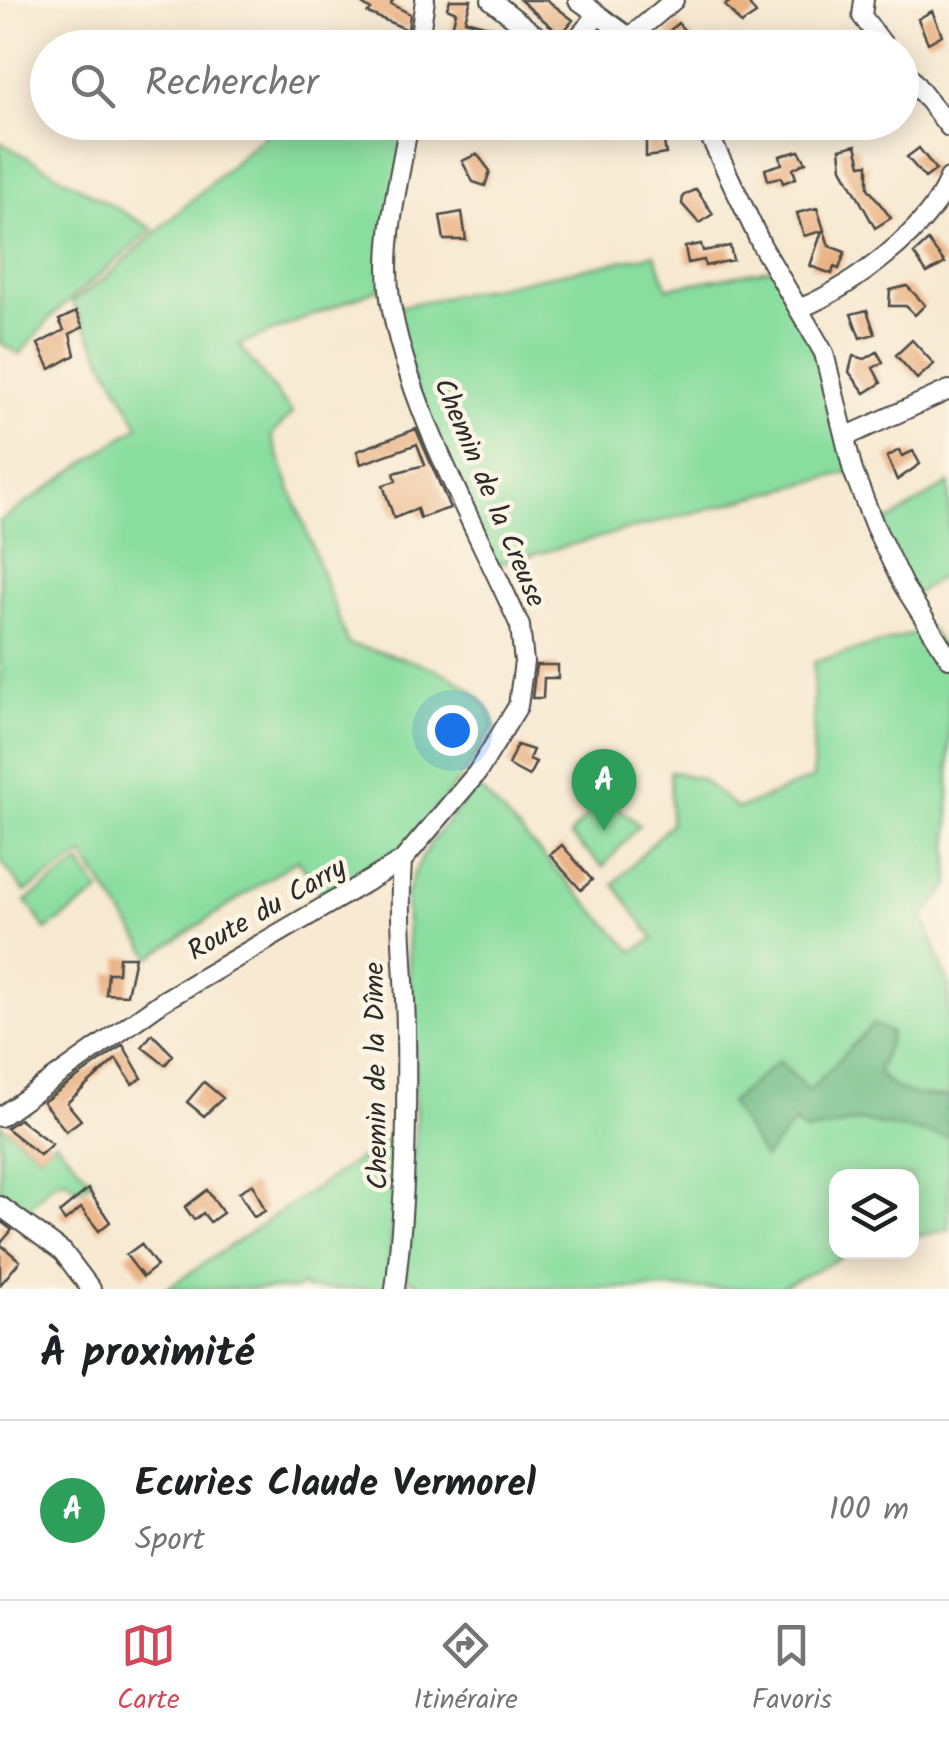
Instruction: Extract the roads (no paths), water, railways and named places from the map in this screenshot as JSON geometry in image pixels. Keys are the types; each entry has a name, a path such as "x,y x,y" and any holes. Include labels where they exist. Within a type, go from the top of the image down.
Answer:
{"street":[{"path":"421,30 425,0"},
{"path":"490,0 529,30"},
{"path":"578,0 619,30"},
{"path":"648,30 674,0"},
{"path":"864,0 862,16 872,30"},
{"path":"585,30 597,16"},
{"path":"919,89 949,127"},
{"name":"Chemin de la Creuse","path":"406,140 390,244 390,297 418,399 520,626 524,662 518,706"},
{"path":"712,140 762,246 824,353 845,437 876,527 904,586 949,658"},
{"path":"801,308 828,296 874,265 942,198 949,178"},
{"path":"845,437 949,390"},
{"name":"Route du Carry","path":"0,1116 162,1001 402,861 477,773 518,706"},
{"name":"Chemin de la Dîme","path":"396,1289 406,1180 406,1025 398,911 402,861"},
{"path":"0,1206 54,1244 90,1289"}],"place":[{"name":"Ecuries Claude Vermorel","path":"604,831"}]}
